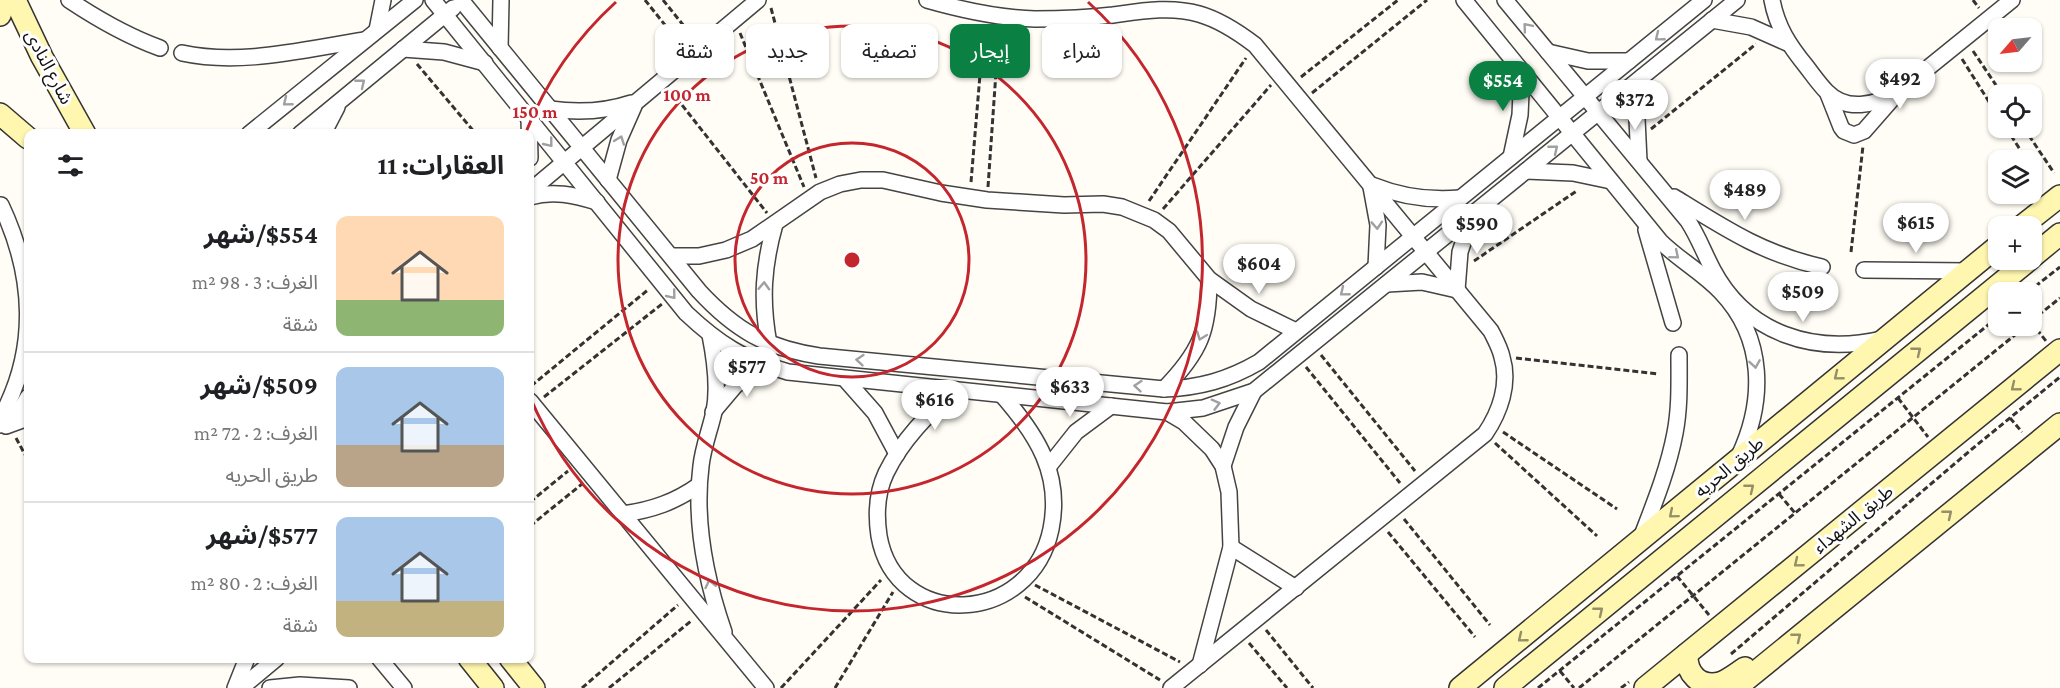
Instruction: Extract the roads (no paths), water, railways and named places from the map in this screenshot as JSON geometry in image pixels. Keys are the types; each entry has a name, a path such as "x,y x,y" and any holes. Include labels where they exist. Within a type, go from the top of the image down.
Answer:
{"street":[{"path":"0,15 5,0"},
{"name":"شارع النادى","path":"15,0 42,57 82,129"},
{"path":"69,0 104,24 132,38 160,48"},
{"path":"377,30 383,0"},
{"path":"255,129 415,0"},
{"path":"433,0 686,313 710,335 735,352 788,372 1167,412 1203,408 1254,391 1737,0"},
{"path":"306,129 461,0 670,256 719,313 742,330 769,344 793,352 819,356 1164,389 1194,387 1223,380 1258,362 1703,1"},
{"path":"500,48 501,0"},
{"path":"534,188 758,0"},
{"path":"927,0 992,14 1032,19 1148,10 1179,10 1215,20 1236,31 1255,45 1491,331 1502,357 1505,380 1501,403 1488,429 1425,484 1172,688"},
{"path":"1464,0 1573,134 1604,179 1671,252 1704,276 1722,293 1737,313 1748,336 1755,360 1758,385 1756,410 1749,435 1738,458"},
{"path":"1505,0 1663,190 1695,232 1726,291 1743,309 1786,336 1810,343 1835,346 1884,339"},
{"path":"1772,0 1787,43 1828,94 1844,131 1854,135 1864,131 1897,93"},
{"path":"1828,94 1845,102 1863,105 1881,102 1897,93 2012,0"},
{"path":"1712,20 1751,27 1787,43"},
{"path":"182,53 221,58 251,57 365,40"},
{"path":"403,49 444,52 484,63"},
{"path":"1548,52 1588,61 1629,62"},
{"path":"1511,157 1520,115 1522,71"},
{"path":"1639,161 1637,140 1642,77"},
{"path":"326,129 342,99"},
{"path":"550,109 594,112 637,101"},
{"path":"608,180 620,140 637,101"},
{"path":"0,114 24,135"},
{"path":"529,118 529,129"},
{"path":"1526,171 1573,173 1604,179"},
{"path":"670,256 699,256 726,250 752,239 814,196 840,184 861,180 883,180 987,200 1045,204 1103,204 1122,207 1148,216 1169,231 1209,279 1251,309 1296,331"},
{"path":"1370,184 1391,193 1414,198 1437,200 1460,198"},
{"path":"1370,184 1378,225 1376,267"},
{"path":"1663,190 1755,246 1777,255 1822,267"},
{"path":"534,196 558,193 597,202"},
{"path":"2035,216 2060,196"},
{"path":"0,204 24,233"},
{"path":"0,204 12,229 24,270"},
{"path":"1457,290 1457,272 1465,234 1472,215"},
{"path":"1644,221 1673,322"},
{"path":"769,344 764,314 763,284 767,253 775,224"},
{"name":"طريق الحريه","path":"2042,249 2060,234"},
{"name":"طريق الحريه","path":"1460,688 1988,254"},
{"path":"1864,270 1968,271"},
{"name":"طريق الحريه","path":"1505,688 2016,270"},
{"path":"1164,389 1186,367 1201,340 1209,310 1209,279"},
{"path":"1387,284 1422,282 1457,290"},
{"path":"1919,310 1938,333"},
{"path":"710,335 716,374 714,412 704,448 699,486 700,521 706,564 718,615 727,640"},
{"name":"طريق الشهداء","path":"1645,688 2054,346"},
{"path":"2,424 24,352"},
{"path":"1640,542 1667,468 1675,431 1679,393 1679,355"},
{"path":"714,412 735,386 762,364"},
{"path":"845,379 875,413 897,454"},
{"path":"955,390 923,420 897,454 878,499 877,523 881,548 896,575 920,595 951,604 967,605 991,600 1019,585 1039,561 1049,538 1054,514 1054,490 1049,466 1029,429 1002,395"},
{"path":"1197,667 1231,547 1231,520 1223,466 1244,409 1254,391"},
{"path":"534,405 766,688"},
{"path":"1049,466 1076,432 1111,406"},
{"path":"2,424 24,409"},
{"path":"1167,412 1184,422 1199,435 1223,466"},
{"path":"1736,688 2060,424"},
{"path":"1707,485 1725,508"},
{"path":"623,514 663,506 699,486"},
{"path":"1231,547 1296,588"},
{"path":"1687,654 1689,672 1694,678 1709,685 1725,681 1755,662 1773,656"},
{"path":"235,688 245,663"},
{"path":"241,688 271,663"},
{"path":"383,663 404,688"},
{"path":"473,663 493,688"},
{"path":"514,663 534,688"},
{"path":"270,688 300,685 349,688"}]}
